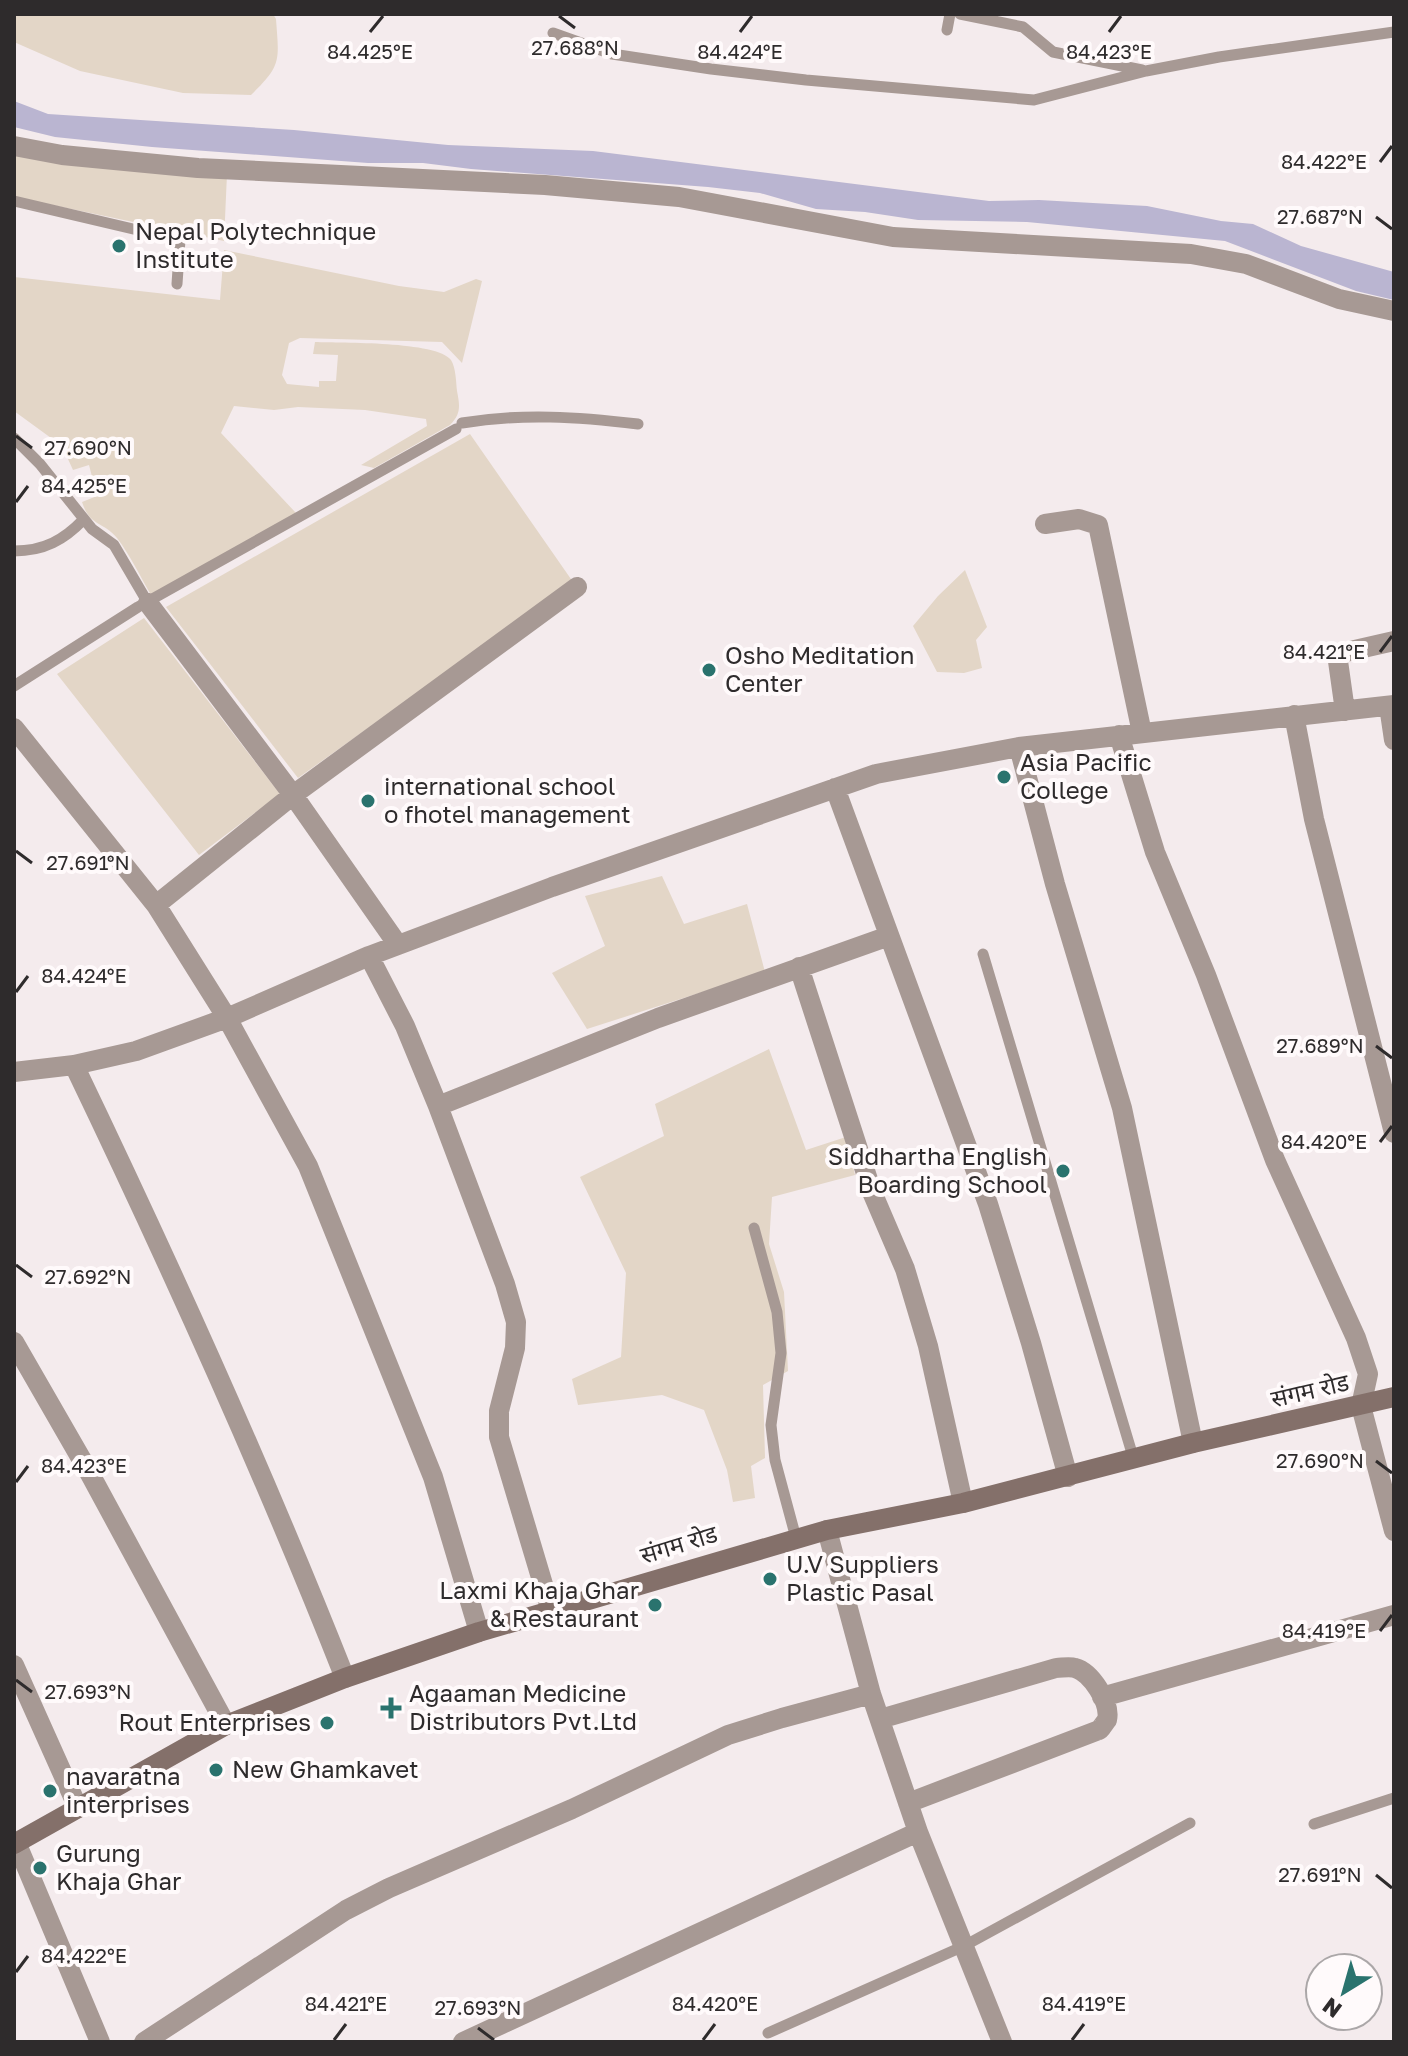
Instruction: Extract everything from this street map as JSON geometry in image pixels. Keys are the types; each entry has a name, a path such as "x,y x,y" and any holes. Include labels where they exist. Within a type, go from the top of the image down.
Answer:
{"street":[{"path":"14,146 62,155 198,168 499,182 679,197 852,231 904,238 1191,254 1246,264 1339,299 1394,311"},
{"path":"1045,524 1079,519 1098,525 1142,733"},
{"path":"156,905 293,795 577,587"},
{"path":"148,603 293,795 398,945"},
{"path":"1345,711 1337,654 1394,641"},
{"path":"14,1072 74,1065 136,1051 227,1018 369,956 552,887 876,774 1019,747 1391,706 1394,740"},
{"path":"1294,715 1314,819 1394,1133"},
{"path":"14,728 156,905 227,1018 308,1166 433,1477 479,1632"},
{"path":"1119,735 1155,852 1206,975 1275,1160 1356,1338 1368,1374 1361,1406 1394,1531"},
{"path":"1019,747 1055,884 1122,1108 1193,1443"},
{"path":"835,788 988,1204 1068,1477"},
{"path":"438,1106 546,1061 889,936"},
{"path":"369,956 405,1026 438,1106 505,1284 516,1322 515,1348 499,1411 499,1437 551,1611"},
{"path":"799,967 872,1192 905,1269 928,1346 963,1503"},
{"path":"74,1065 175,1276 303,1571 345,1678"},
{"path":"14,1342 90,1474 226,1725"},
{"name":"संगम रोड","path":"15,1843 226,1725 345,1678 479,1632 827,1530 963,1503 1193,1443 1394,1397"},
{"path":"827,1530 871,1694 908,1803 1002,2042"},
{"path":"1102,1697 1394,1615"},
{"path":"14,1665 78,1808"},
{"path":"880,1719 1056,1668 1072,1667 1085,1672 1096,1683 1106,1708 1107,1720 1099,1730 908,1803"},
{"path":"144,2042 346,1910 389,1888 572,1809 728,1735 871,1694"},
{"path":"463,2042 918,1832"},
{"path":"15,1843 100,2042"}],"lane":[{"path":"947,30 950,14"},
{"path":"960,14 1023,27 1053,52 1146,71"},
{"path":"553,33 612,54 711,69 1034,100 1146,71 1219,57 1394,32"},
{"path":"14,201 180,240 177,284"},
{"path":"14,686 148,603 459,426 534,416 638,424"},
{"path":"14,438 40,464 92,529 114,545 148,603"},
{"path":"14,551 31,551 66,537 84,519"},
{"path":"983,954 1134,1460"},
{"path":"754,1228 777,1312 781,1353 771,1425 775,1460 796,1538"},
{"path":"1314,1824 1394,1798"},
{"path":"768,2033 964,1946 1190,1823"}],"shaded area":[{"path":"14,14 273,14 278,54 273,69 251,95 183,93 80,71 14,42"},
{"path":"14,101 48,114 294,130 448,145 593,151 989,201 1039,200 1147,206 1253,224 1301,246 1394,272 1394,300 1356,291 1225,241 1027,222 918,220 816,209 760,193 708,187 423,163 368,163 152,147 55,137 14,127"},
{"path":"14,151 227,174 224,241 14,197"},
{"path":"224,250 399,286 444,292 476,279 482,281 462,363 442,342 300,338 289,343 282,375 287,384 319,387 319,381 336,381 338,355 313,354 315,342 388,344 428,349 451,360 456,375 459,410 450,425 374,468 361,465 427,426 426,419 365,410 298,407 274,410 234,406 221,433 296,513 151,595 117,538 85,510 82,502 97,496 89,465 73,470 62,446 14,411 14,277 220,300"},
{"path":"470,434 573,582 298,778 166,607"},
{"path":"965,570 987,627 976,640 982,668 964,673 937,672 913,626"},
{"path":"144,618 280,794 199,855 57,674"},
{"path":"662,876 684,924 747,904 765,972 587,1029 552,973 605,946 585,896"},
{"path":"769,1049 806,1150 846,1137 855,1175 772,1197 769,1244 784,1292 788,1371 763,1385 765,1458 751,1466 755,1498 733,1502 727,1470 704,1410 662,1395 578,1405 572,1379 621,1357 626,1273 580,1177 664,1136 655,1104"}],"place":[{"name":"Nepal Polytechnique Institute","path":"119,246"},
{"name":"Osho Meditation Center","path":"709,670"},
{"name":"Asia Pacific College","path":"1004,777"},
{"name":"international school o fhotel management","path":"368,801"},
{"name":"Siddhartha English Boarding School","path":"1063,1171"},
{"name":"U.V Suppliers Plastic Pasal","path":"770,1579"},
{"name":"Laxmi Khaja Ghar & Restaurant","path":"655,1605"},
{"name":"Agaaman Medicine Distributors Pvt.Ltd","path":"391,1708"},
{"name":"Rout Enterprises","path":"327,1723"},
{"name":"New Ghamkavet","path":"216,1770"},
{"name":"navaratna interprises","path":"50,1791"},
{"name":"Gurung Khaja Ghar","path":"40,1868"}]}
